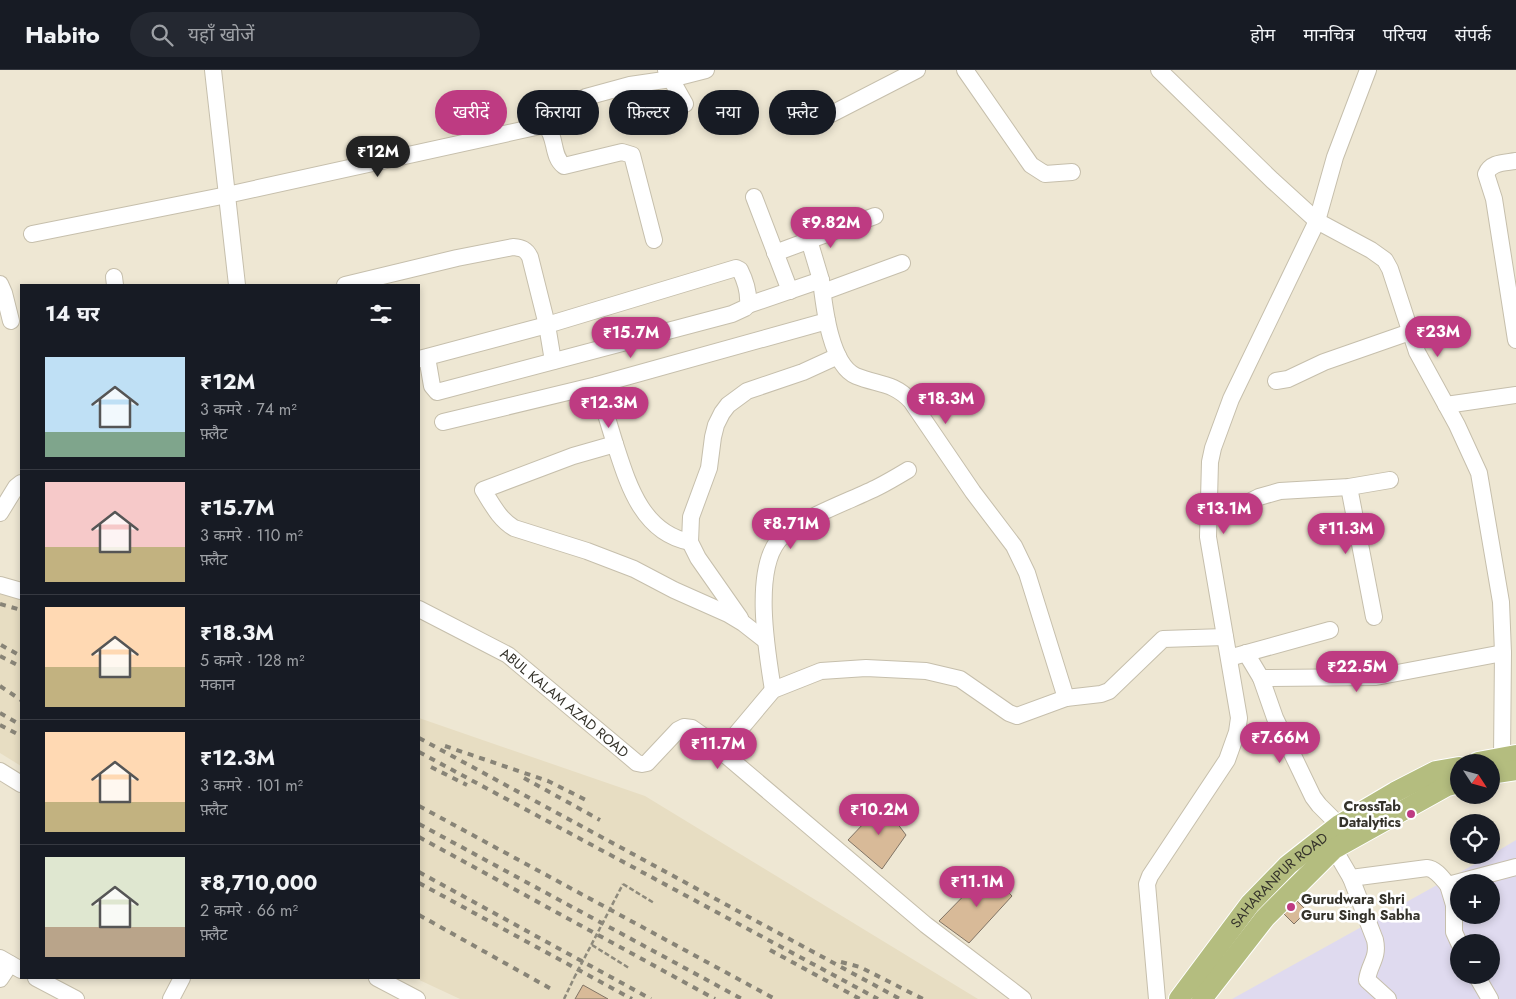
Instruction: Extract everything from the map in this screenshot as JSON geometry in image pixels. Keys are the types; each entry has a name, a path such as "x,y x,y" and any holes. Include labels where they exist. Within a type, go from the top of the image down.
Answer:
{"main road":[{"name":"SAHARANPUR ROAD","path":"1179,999 1250,904 1288,865 1339,825 1395,792 1436,771 1450,769"},
{"name":"SAHARANPUR ROAD","path":"1202,999 1265,918 1334,849 1450,785"}],"street":[{"path":"599,93 668,74 706,70"},
{"path":"836,112 917,70"},
{"path":"965,70 1031,165 1045,174 1072,172"},
{"path":"1159,70 1317,221 1371,250 1385,260 1390,269 1417,352 1446,405 1479,473 1501,602 1503,653 1509,684 1506,764"},
{"path":"1157,999 1147,884 1150,876 1227,760 1237,732 1239,718 1208,537 1210,462 1213,448 1231,399 1317,221 1335,157 1368,70"},
{"path":"218,71 227,195 237,284"},
{"path":"668,74 677,90"},
{"path":"32,234 227,195 517,131"},
{"path":"552,135 557,158 564,166 622,152 632,155 654,240"},
{"path":"1516,161 1494,164 1486,174 1494,199 1516,340"},
{"path":"754,197 790,291"},
{"path":"776,253 875,216"},
{"path":"809,240 822,286 826,321 838,356 852,374 902,391 912,401 972,492 1014,546 1027,573 1066,698"},
{"path":"354,284 382,281 457,258 513,247 522,248 527,251 530,257 547,326 553,360"},
{"path":"748,305 742,273 736,268 547,326 423,358 432,386 437,392 553,360 699,324 740,311 748,305 790,291 822,286 902,263"},
{"path":"0,284 11,322"},
{"path":"443,422 597,385 826,321"},
{"path":"1276,382 1324,362 1410,332"},
{"path":"743,622 698,558 690,542 691,517 709,468 713,438 722,413 728,405 747,391 803,372 838,356"},
{"path":"597,385 628,485 642,508 664,532 676,539 690,542"},
{"path":"1446,405 1516,395"},
{"path":"615,444 573,456 482,490 506,523 514,528 627,566 674,590 715,607 743,622 766,640"},
{"path":"773,690 764,628 766,568 777,542 784,534 807,520 878,487 908,470"},
{"path":"1209,506 1236,505 1280,490 1350,487 1390,480"},
{"path":"2,504 20,483"},
{"path":"1350,487 1374,618"},
{"path":"0,585 20,591"},
{"name":"ABUL KALAM AZAD ROAD","path":"420,610 508,656 636,763 647,763 678,730 684,727 697,731 926,925 1023,999"},
{"path":"1229,658 1330,630"},
{"path":"721,752 773,690 814,672 866,668 926,671 960,679 1009,713 1017,716 1066,698 1102,694 1108,691 1163,639 1225,637"},
{"path":"1246,653 1261,678 1275,718 1313,797 1339,825"},
{"path":"1261,678 1376,678 1503,653"},
{"path":"0,771 20,783"},
{"path":"1334,849 1350,878 1375,940 1377,948 1376,958 1368,980 1388,999"},
{"path":"1448,885 1516,867"},
{"path":"1350,878 1432,868 1448,885 1454,905 1455,934"},
{"path":"0,979 10,964"},
{"path":"38,979 76,999"},
{"path":"171,999 181,979"},
{"path":"379,979 417,999"},
{"path":"1481,984 1490,999"}],"path":[{"path":"564,999 623,884 654,903"},
{"path":"592,945 629,968"}],"shaded area":[{"path":"0,593 20,598 20,765 0,753"},
{"path":"420,718 645,796 978,999 460,999 417,979 420,979"},
{"path":"1516,840 1516,999 1232,999 1450,878 1450,924 1500,924 1500,874 1457,874 1475,864 1500,864 1500,850"}],"building":[{"path":"883,803 896,812 897,823 906,835 882,869 848,840"},
{"path":"988,871 1012,896 969,943 939,921"},
{"path":"1293,897 1307,911 1294,924 1280,910"},
{"path":"583,985 608,999 575,999"}],"railway":[{"path":"0,604 20,610"},
{"path":"1,645 20,655"},
{"path":"0,656 20,666"},
{"path":"0,686 20,699"},
{"path":"0,713 20,724"},
{"path":"0,725 20,735"},
{"path":"420,739 900,999"},
{"path":"445,746 548,781 588,801"},
{"path":"420,753 878,999"},
{"path":"431,767 467,785"},
{"path":"524,778 600,820"},
{"path":"420,807 775,999"},
{"path":"420,825 742,999"},
{"path":"420,838 715,999"},
{"path":"420,873 651,999"},
{"path":"420,884 632,999"},
{"path":"420,916 553,990"},
{"path":"770,950 860,999"},
{"path":"841,962 860,967 923,999"}],"place":[{"name":"CrossTab Datalytics","path":"1411,814"},
{"name":"Gurudwara Shri Guru Singh Sabha","path":"1291,907"}]}
